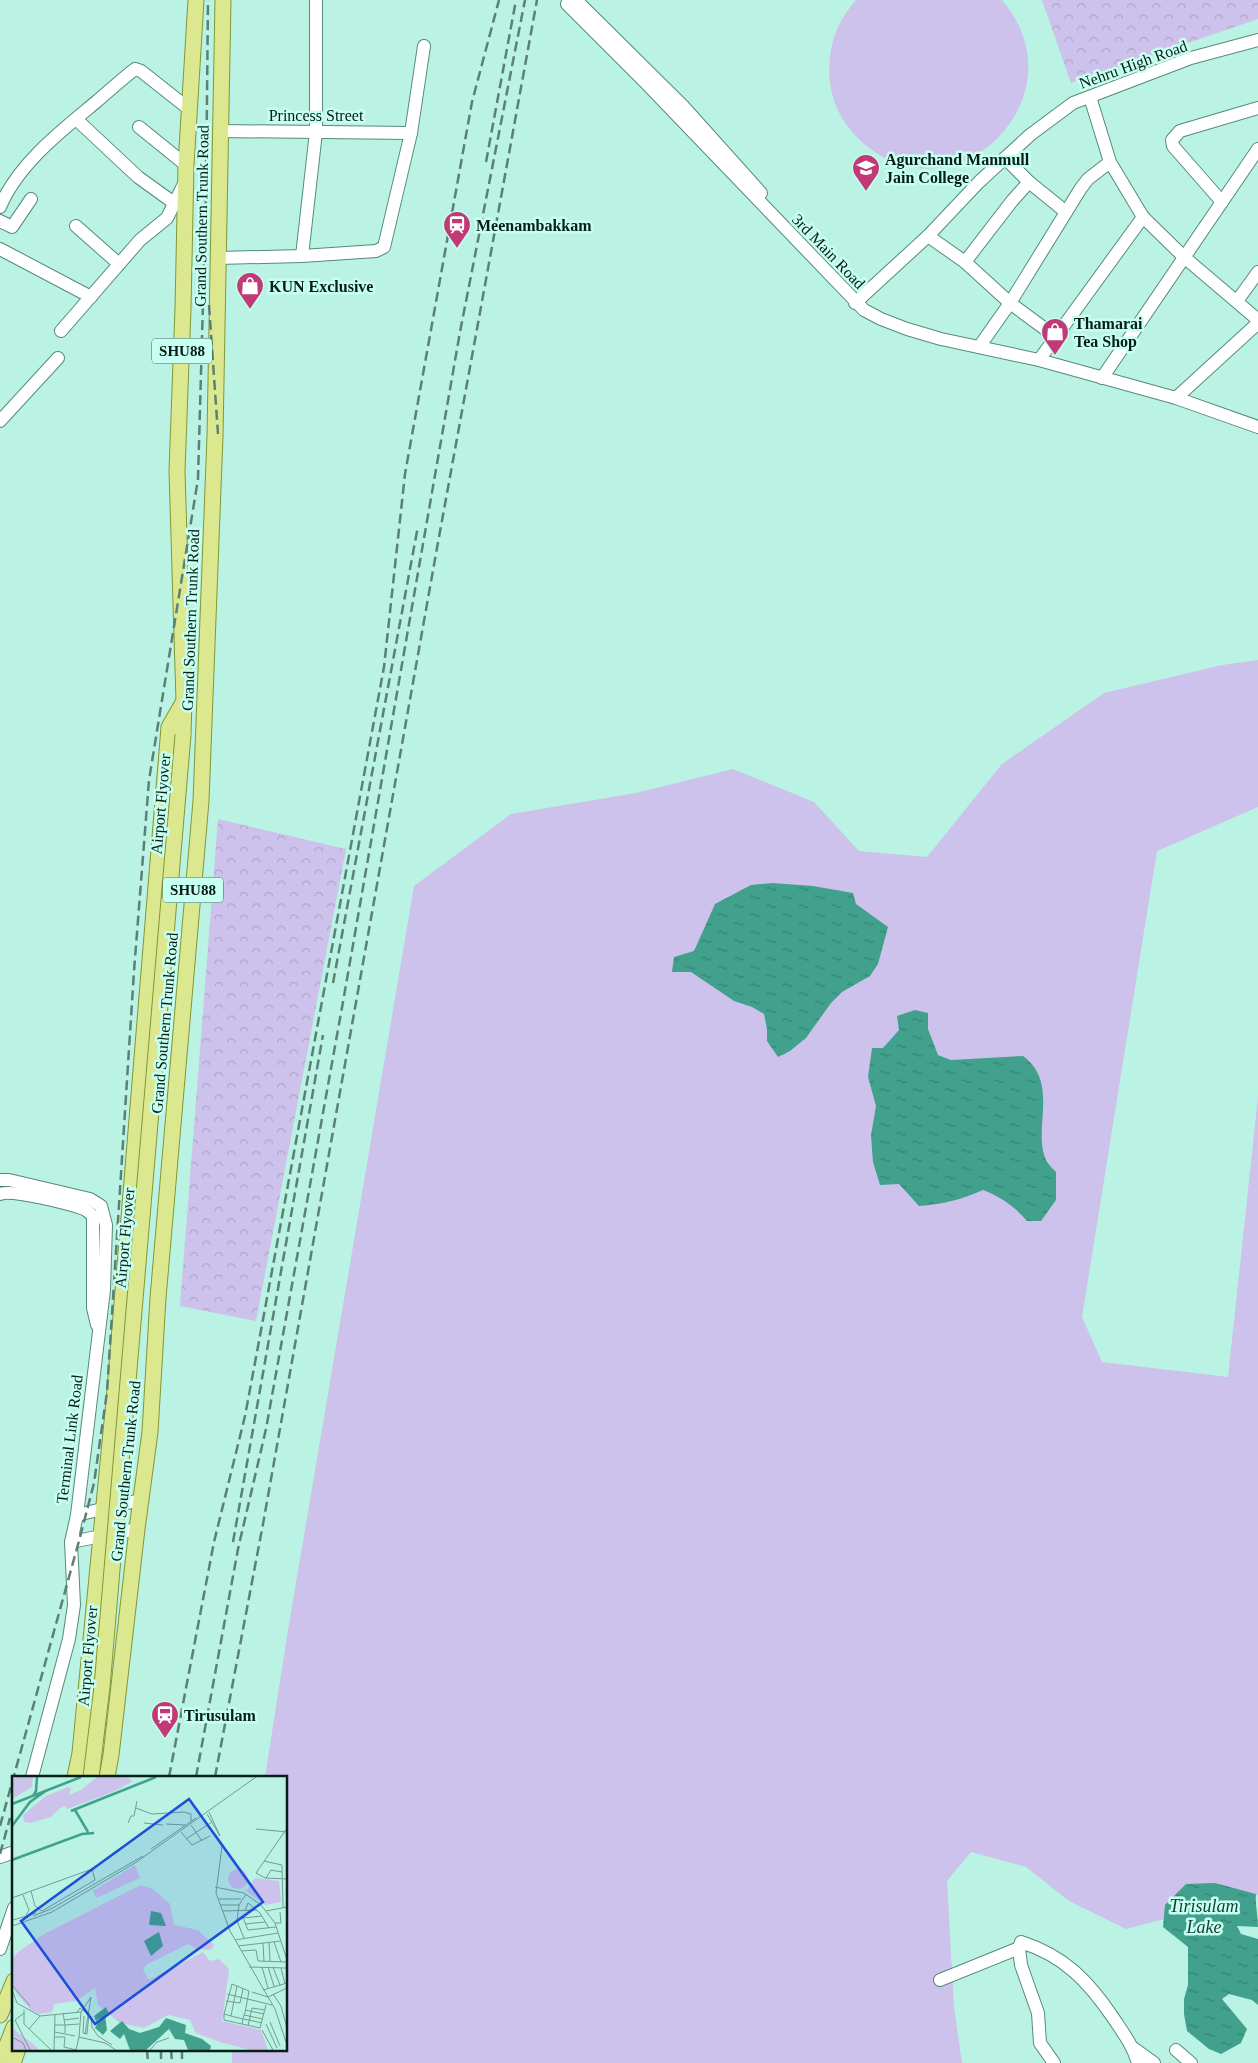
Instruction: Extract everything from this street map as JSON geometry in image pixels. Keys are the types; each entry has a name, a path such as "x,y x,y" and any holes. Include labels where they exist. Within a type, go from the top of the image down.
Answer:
{"main road":[{"name":"Grand Southern Trunk Road","path":"184,701 177,472 186,173 196,0"},
{"name":"Grand Southern Trunk Road","path":"107,1776 140,1500 150,1432 158,1288 201,801 215,436 222,0"},
{"name":"Airport Flyover","path":"90,1776 105,1658 183,735 184,701"},
{"path":"75,1776 80,1753 105,1509 169,727 184,701"},
{"path":"0,2015 12,1986"},
{"path":"0,2063 12,2032"},
{"path":"13,2063 18,2050"}],"street":[{"path":"302,256 316,132 316,0"},
{"path":"569,1 640,61 760,190 769,212 747,202 683,131 560,8 569,1"},
{"name":"Nehru High Road","path":"855,303 928,236 1005,158 1030,135 1073,102 1191,58 1258,40"},
{"path":"218,258 302,256 376,251 384,247 411,132 424,46"},
{"path":"0,207 5,196 28,164 76,119 135,69 141,71 189,109"},
{"path":"1090,97 1110,162 1143,217 1184,257 1237,301 1258,322 1176,398"},
{"path":"1222,202 1173,146 1172,140 1180,131 1258,108"},
{"path":"76,119 138,177 174,203"},
{"path":"61,331 140,240 167,218 186,173 138,127"},
{"name":"Princess Street","path":"220,131 411,132"},
{"path":"1102,378 1258,148"},
{"path":"1005,158 1029,182 1066,212"},
{"path":"979,347 1010,302 1088,179 1110,162"},
{"path":"965,262 1029,182"},
{"path":"0,222 12,226 32,199"},
{"name":"3rd Main Road","path":"769,212 855,303 881,320 907,329 1039,360 1176,398 1258,427"},
{"path":"1039,360 1143,217"},
{"path":"76,226 119,264"},
{"path":"928,236 965,262 1010,302 1056,337"},
{"path":"0,249 91,297"},
{"path":"1237,301 1258,272"},
{"path":"2,416 58,358"},
{"name":"Terminal Link Road","path":"0,1180 9,1180 90,1199 101,1206 106,1225 104,1290 77,1515 71,1542 74,1605 63,1666 32,1776"},
{"path":"0,1194 4,1192 25,1195 70,1205 86,1210 93,1216 93,1308 98,1332"},
{"path":"77,1515 140,1500"},
{"path":"71,1542 137,1529"},
{"path":"0,1857 12,1853"},
{"path":"0,1948 12,1914"},
{"path":"1054,2063 1040,2043 1038,2013 1021,1966 1019,1948 1021,1942 1041,1948 1080,1975 1104,2003 1133,2048 1138,2063"},
{"path":"940,1980 1019,1948"},
{"path":"1133,2048 1154,2063"},
{"path":"1176,2050 1192,2063"}],"green space":[{"path":"856,0 1002,0 1023,37 1028,73 1019,107 999,136 972,157 939,168 903,165 868,147 861,141 839,113 833,97 829,76 830,52 833,41 842,19"},
{"path":"1042,0 1258,0 1258,19 1071,83"},
{"path":"1258,660 1258,807 1157,851 1082,1317 1102,1362 1228,1377 1258,1097 1258,1895 1126,1929 1069,1901 1026,1867 971,1852 947,1881 954,2007 962,2063 232,2063 232,2050 288,2050 288,1776 265,1776 288,1630 414,886 511,814 636,793 733,769 814,802 859,851 927,857 1002,764 1104,693 1222,665"},
{"path":"218,819 346,849 256,1321 180,1306"}],"water":[{"path":"772,883 813,886 853,893 856,904 888,927 878,964 870,976 842,992 831,1003 806,1038 790,1051 778,1057 767,1041 764,1014 752,1007 734,1001 691,972 672,972 674,957 694,951 715,904 751,885"},
{"path":"915,1010 928,1013 928,1029 938,1055 951,1060 1023,1056 1034,1067 1040,1079 1043,1093 1043,1148 1046,1160 1056,1172 1056,1200 1041,1221 1027,1221 1007,1202 983,1190 952,1201 919,1206 899,1184 880,1185 873,1162 871,1135 876,1106 868,1077 872,1048 883,1048 899,1030 897,1016"},
{"name":"Tirisulam Lake","path":"1215,1883 1256,1894 1258,1923 1258,1927 1237,1926 1241,1934 1258,1939 1258,2005 1252,2000 1229,1994 1222,1999 1247,2029 1241,2043 1221,2054 1209,2049 1187,2031 1184,1999 1188,1985 1188,1947 1163,1927 1165,1905 1186,1884"}],"railway":[{"path":"14,1776 94,1483 107,1392 134,971 149,780 198,479 206,197 208,0"},
{"path":"169,1776 214,1542 245,1416 254,1368 384,667 405,474 472,102 499,0"},
{"path":"486,162 516,0"},
{"path":"196,1776 238,1549 266,1429 460,332 525,0"},
{"path":"215,1776 263,1524 537,0"},
{"path":"209,305 218,434"},
{"path":"333,983 418,526"},
{"path":"233,1542 323,1035"},
{"path":"0,1826 12,1783"},
{"path":"0,1854 10,1818"},
{"path":"147,2050 148,2063"},
{"path":"161,2050 161,2063"},
{"path":"171,2050 172,2063"},
{"path":"182,2050 182,2063"}],"place":[{"name":"Agurchand Manmull Jain College","path":"866,192"},
{"name":"Meenambakkam","path":"457,249"},
{"name":"KUN Exclusive","path":"250,310"},
{"name":"Thamarai Tea Shop","path":"1055,356"},
{"name":"Tirusulam","path":"165,1739"}]}
